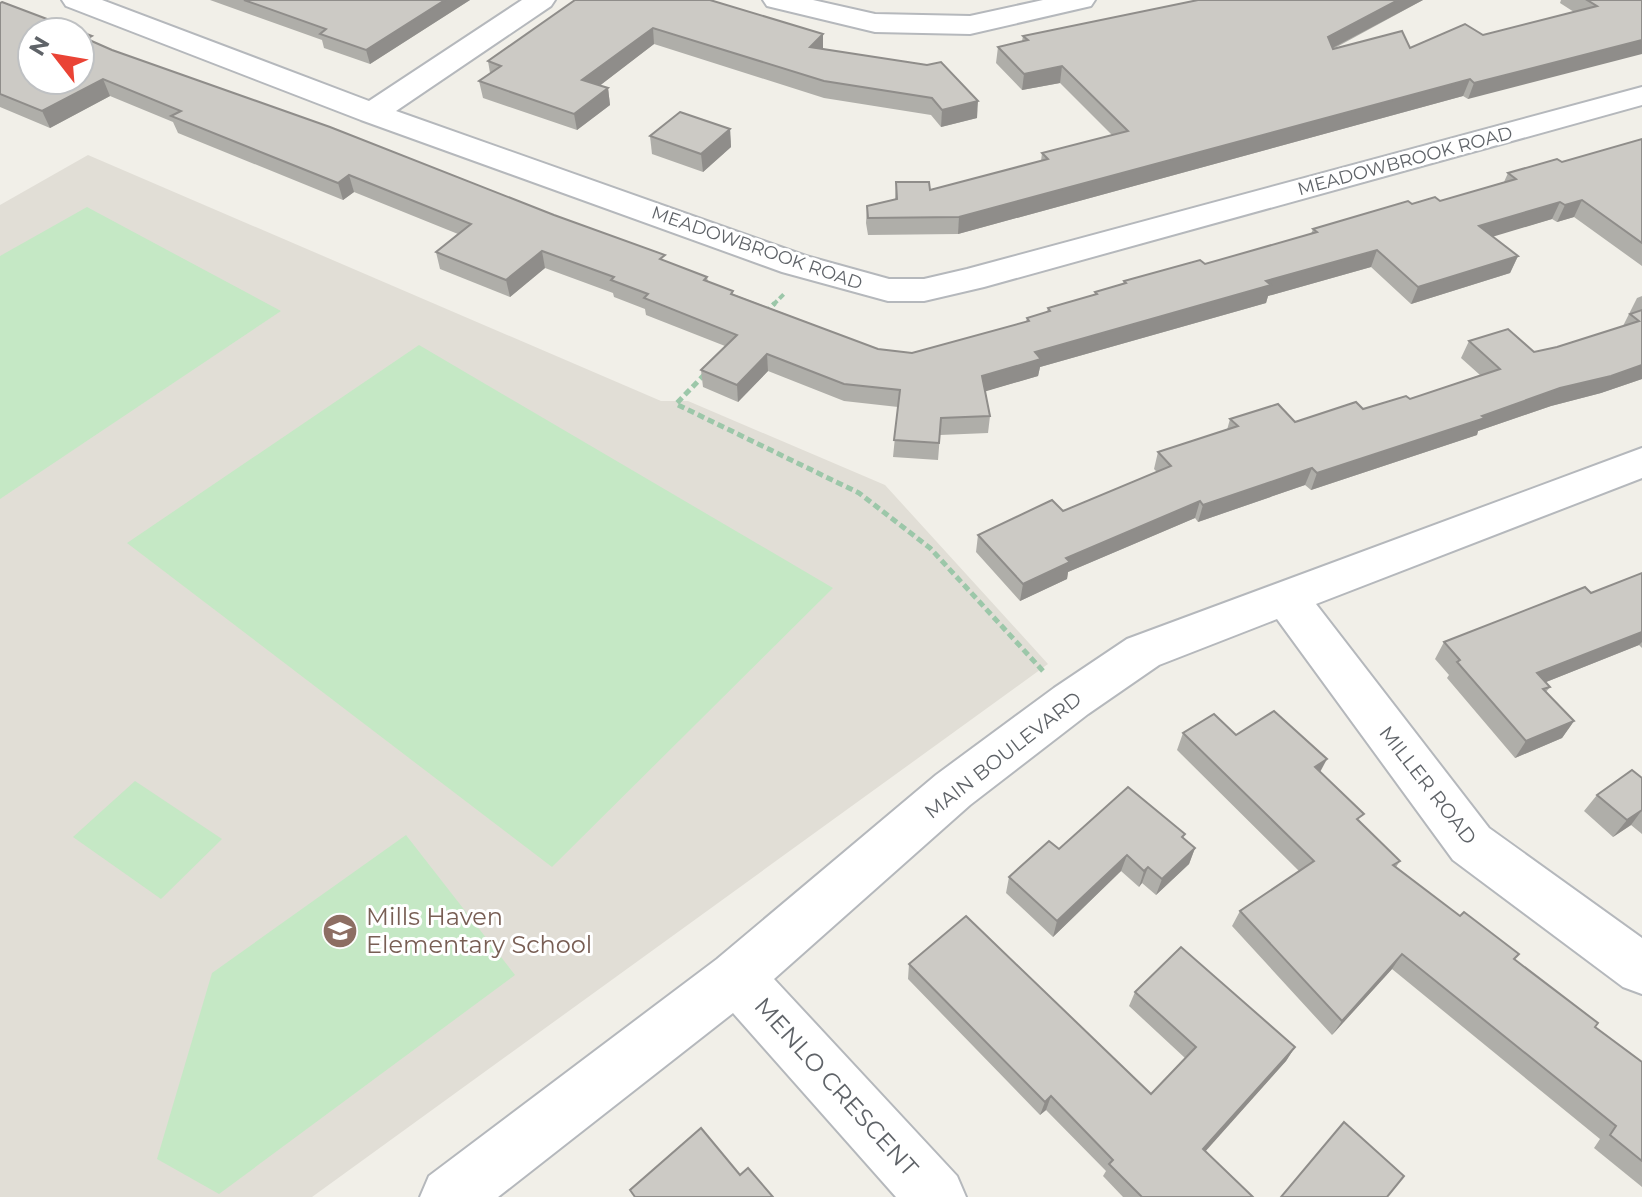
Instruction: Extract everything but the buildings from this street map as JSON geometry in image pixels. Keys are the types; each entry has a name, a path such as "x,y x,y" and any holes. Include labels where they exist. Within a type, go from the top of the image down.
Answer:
{"street":[{"path":"372,113 541,0"},
{"path":"777,0 875,23 970,25 1081,0"},
{"name":"MEADOWBROOK ROAD","path":"99,3 372,113 794,264 888,290 924,290 1642,96"},
{"name":"MAIN BOULEVARD","path":"450,1197 736,977 953,790 1071,701 1143,652 1642,462"},
{"name":"MILLER ROAD","path":"1285,596 1471,844 1642,969"},
{"name":"MENLO CRESCENT","path":"736,977 936,1197"}],"path":[{"path":"765,314 787,291 794,264"},
{"path":"709,370 676,404 859,493 930,548 1071,701"}],"shaded area":[{"name":"Mills Haven Elementary School","path":"88,155 661,401 688,401 885,485 1048,664 312,1197 0,1197 0,205"}],"green space":[{"path":"87,207 281,311 0,499 0,256"},
{"path":"419,345 833,588 552,867 127,543"},
{"path":"135,781 222,839 161,899 73,837"},
{"path":"406,835 515,975 219,1194 157,1159 212,973"}],"place":[{"name":"Mills Haven Elementary School","path":"340,931"}]}
